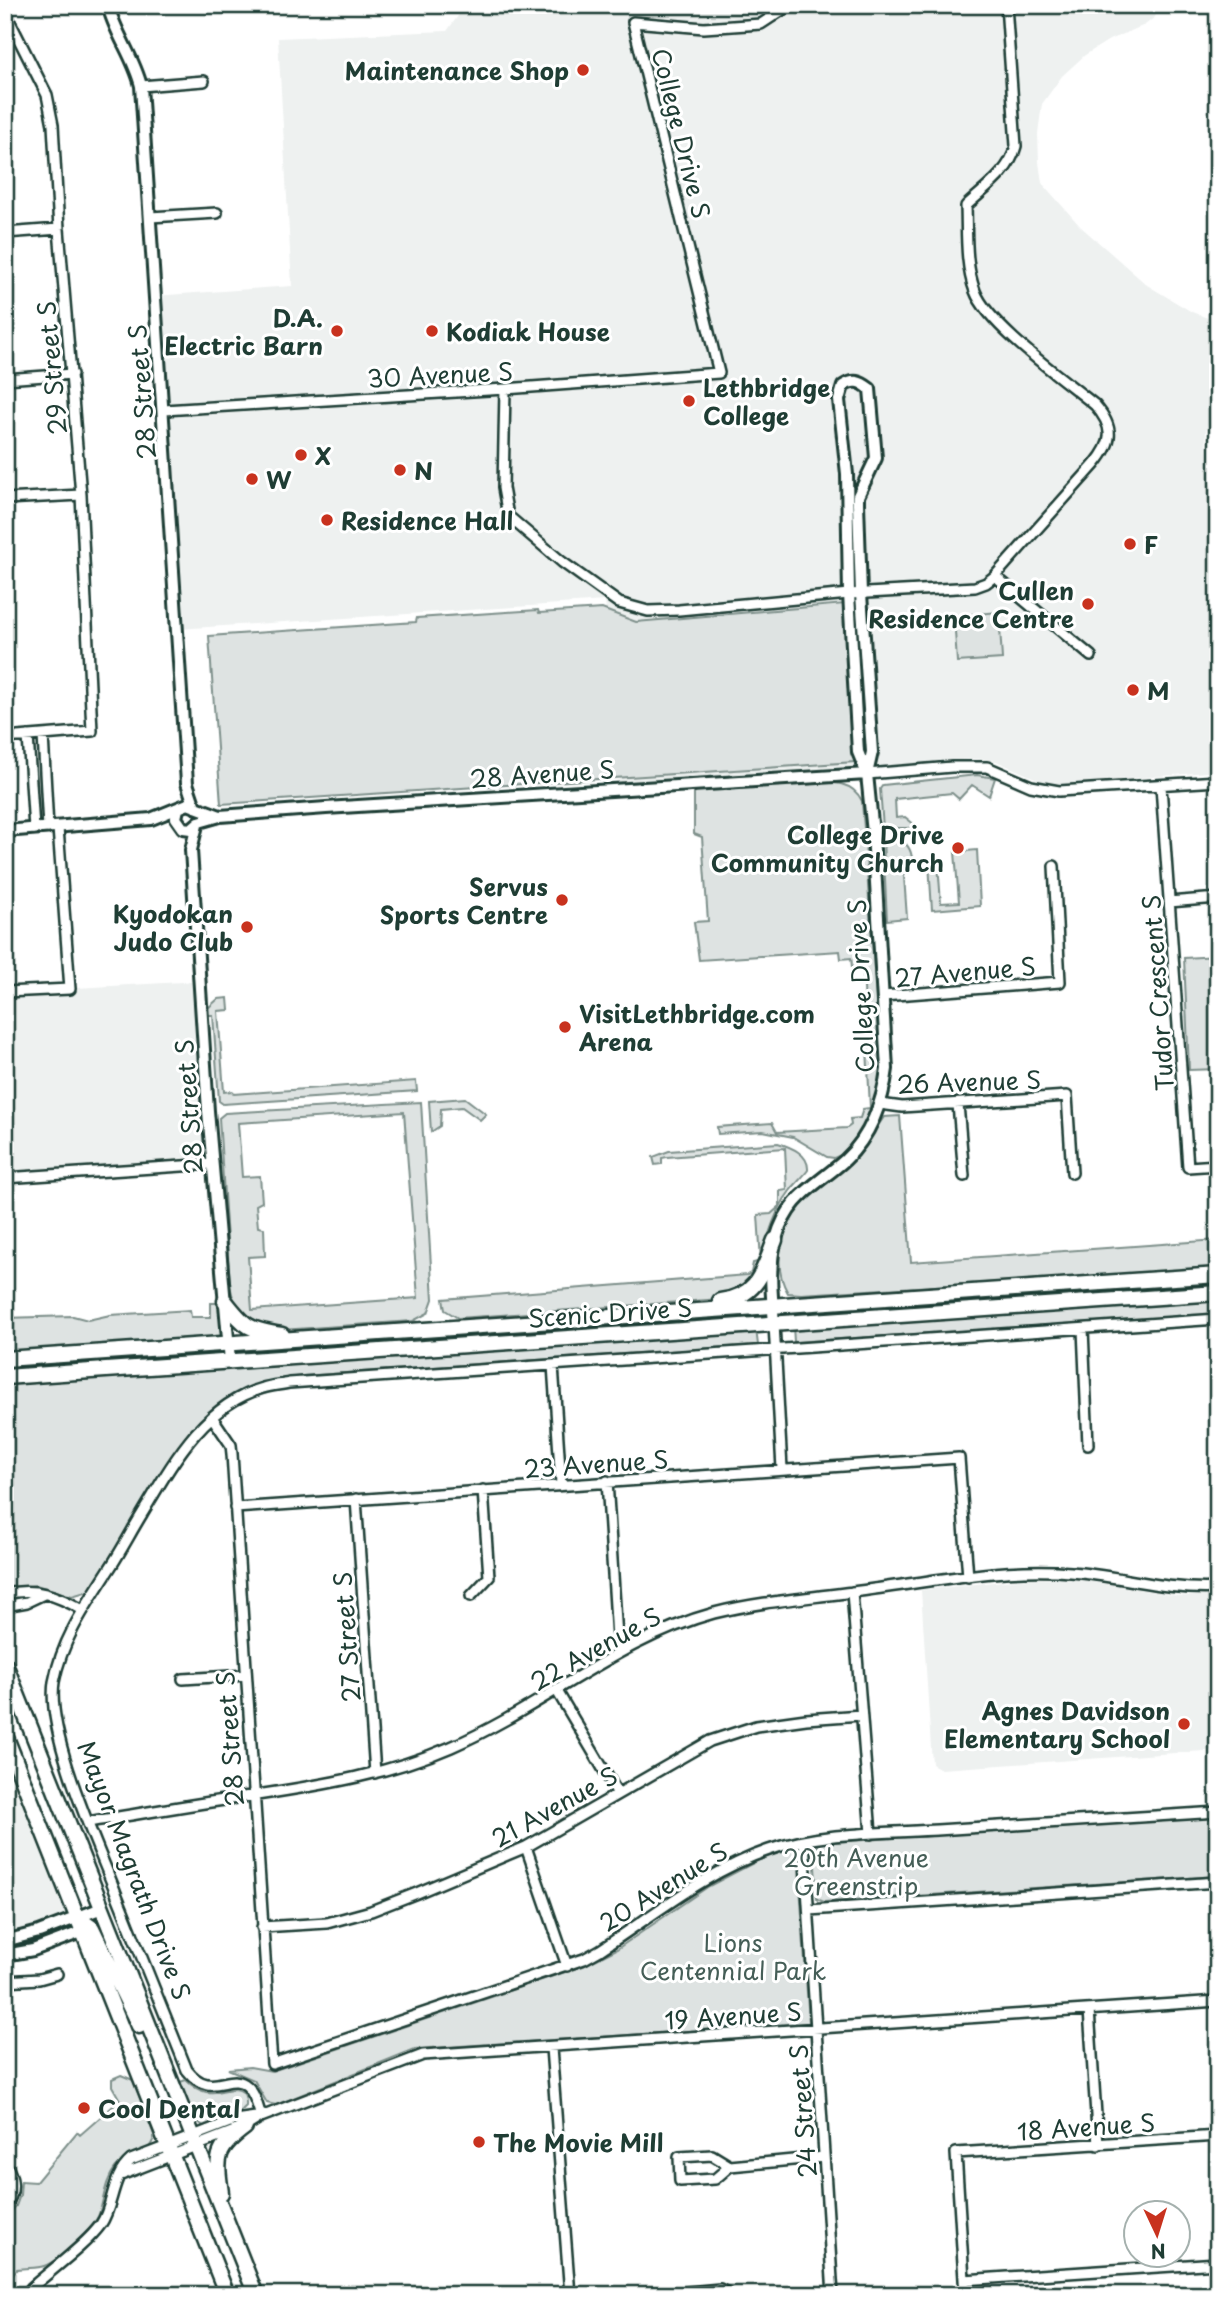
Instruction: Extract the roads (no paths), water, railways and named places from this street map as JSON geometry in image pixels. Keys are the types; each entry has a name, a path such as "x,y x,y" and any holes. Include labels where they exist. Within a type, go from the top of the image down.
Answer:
{"main road":[{"path":"594,1317 732,1300 756,1284 775,1240"},
{"name":"Scenic Drive S","path":"5,1358 229,1345 594,1317 1218,1275"},
{"name":"Scenic Drive S","path":"5,1377 1218,1293"},
{"path":"225,1301 238,1318 254,1330 308,1339"},
{"name":"Mayor Magrath Drive S","path":"5,1664 256,2295"},
{"path":"5,1735 84,1926 169,2152 227,2295"},
{"path":"84,1926 148,2045 167,2071"},
{"path":"223,2212 218,2154 227,2140 245,2127"}],"street":[{"name":"28 Street S","path":"108,5 141,86 187,783"},
{"name":"College Drive S","path":"719,373 633,22 704,28 761,24 790,5"},
{"path":"505,390 503,488 508,516 562,562 619,603 648,611 679,610 855,594 975,587 986,583 1106,450 1110,436 1106,420 1096,405 1008,333 986,310 975,292 966,206 1002,174 1013,158 1016,146 1006,5"},
{"name":"29 Street S","path":"5,12 47,94 51,110 80,495 92,731 43,735"},
{"path":"141,86 204,80"},
{"path":"149,217 216,213"},
{"path":"5,233 59,229"},
{"name":"30 Avenue S","path":"164,410 505,390 719,373"},
{"path":"5,379 72,374"},
{"name":"College Drive S","path":"774,1324 771,1276 775,1240 781,1225 796,1200 845,1159 861,1140 880,1104 887,1069 867,774 858,752 855,594 839,396 843,386 855,381 870,389 876,458 858,496 855,594"},
{"path":"847,474 868,477"},
{"path":"5,499 80,495"},
{"path":"995,576 1091,656"},
{"path":"5,738 43,735 70,989 5,992"},
{"path":"28,736 34,829"},
{"path":"867,774 986,767 1031,786 1052,791 1218,782"},
{"name":"28 Avenue S","path":"220,816 867,774"},
{"path":"187,783 176,818 191,850"},
{"path":"187,783 201,817 191,850"},
{"name":"Tudor Crescent S","path":"1161,786 1188,1167 1218,1166"},
{"path":"151,820 188,804 220,816"},
{"path":"5,831 151,820 191,829 220,816"},
{"name":"28 Street S","path":"191,850 212,1164 230,1361"},
{"name":"27 Avenue S","path":"883,996 1060,982 1054,866"},
{"path":"1169,902 1218,898"},
{"name":"26 Avenue S","path":"880,1104 902,1107 1067,1096 1072,1173"},
{"path":"957,1104 964,1176"},
{"path":"5,1178 212,1164"},
{"name":"Scenic Drive S","path":"212,1417 245,1395 264,1387 289,1383 1218,1319"},
{"path":"774,1324 782,1469"},
{"path":"1083,1329 1088,1444"},
{"path":"553,1365 561,1484"},
{"name":"28 Street S","path":"212,1417 231,1445 272,2064"},
{"name":"Mayor Magrath Drive S","path":"212,1417 193,1434 165,1475 83,1610 62,1654 54,1683 53,1711 68,1766 88,1822 187,2070 206,2085 231,2081 244,2084 249,2088 261,2117"},
{"name":"23 Avenue S","path":"235,1508 959,1458 968,1577"},
{"path":"607,1481 618,1653"},
{"path":"471,1596 489,1577 483,1490"},
{"name":"27 Street S","path":"356,1499 375,1773"},
{"name":"22 Avenue S","path":"88,1822 322,1786 408,1764 452,1747 661,1631 716,1613 852,1592 1023,1571 1072,1572 1163,1587 1218,1588"},
{"path":"5,1594 26,1589 54,1595 83,1610"},
{"path":"852,1592 871,1834"},
{"path":"5,1606 27,1602 44,1594"},
{"path":"183,1679 246,1675"},
{"path":"557,1691 618,1794"},
{"name":"21 Avenue S","path":"262,1927 327,1923 371,1911 526,1847 710,1741 756,1726 861,1715"},
{"name":"20 Avenue S","path":"272,2064 567,1966 600,1950 708,1879 738,1862 770,1849 804,1841 871,1834 1218,1812"},
{"name":"24 Street S","path":"804,1841 833,2294"},
{"path":"526,1847 567,1966"},
{"path":"809,1910 1218,1882"},
{"path":"5,1955 33,1950 104,1915"},
{"path":"5,1941 39,1932 84,1926 104,1915"},
{"path":"5,1981 39,1979 57,1974"},
{"name":"19 Avenue S","path":"31,2288 100,2225 121,2175 131,2160 169,2152 245,2127 261,2117 423,2055 1218,2001"},
{"path":"1089,2010 1098,2145"},
{"path":"551,2048 570,2295"},
{"name":"19 Avenue S","path":"194,2142 235,2120 261,2117"},
{"name":"18 Avenue S","path":"964,2280 956,2153 1218,2136"},
{"path":"730,2165 715,2179 680,2181 679,2157 712,2155 730,2165 824,2157"},
{"path":"5,2163 11,2173 13,2188 5,2206"},
{"path":"965,2295 964,2280 1218,2263"},
{"path":"688,2295 688,2292 720,2289 730,2295"},
{"path":"798,2295 833,2294"}],"place":[{"name":"Maintenance Shop","path":"583,70"},
{"name":"D.A. Electric Barn","path":"337,331"},
{"name":"Kodiak House","path":"432,331"},
{"name":"Lethbridge College","path":"689,401"},
{"name":"X","path":"301,455"},
{"name":"N","path":"400,470"},
{"name":"W","path":"252,479"},
{"name":"Residence Hall","path":"327,520"},
{"name":"F","path":"1130,544"},
{"name":"Cullen Residence Centre","path":"1088,604"},
{"name":"M","path":"1133,690"},
{"name":"College Drive Community Church","path":"958,848"},
{"name":"Servus Sports Centre","path":"562,900"},
{"name":"Kyodokan Judo Club","path":"247,927"},
{"name":"VisitLethbridge.com Arena","path":"565,1027"},
{"name":"Agnes Davidson Elementary School","path":"1184,1724"},
{"name":"Cool Dental","path":"84,2108"},
{"name":"The Movie Mill","path":"479,2142"}],"park label":[{"name":"20th Avenue Greenstrip","path":"856,1871"},
{"name":"Lions Centennial Park","path":"733,1956"}]}
